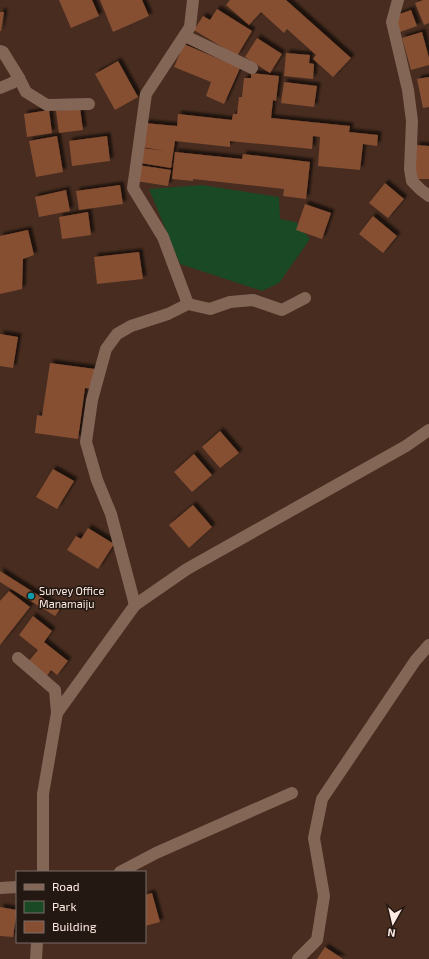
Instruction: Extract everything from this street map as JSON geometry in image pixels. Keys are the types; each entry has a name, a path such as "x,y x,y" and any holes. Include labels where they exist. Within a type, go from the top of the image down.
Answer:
{"street":[{"path":"188,304 163,236 132,188 146,94 190,27 193,0"},
{"path":"398,0 392,22 408,90 412,121 410,169 412,180 429,196"},
{"path":"185,36 252,68"},
{"path":"0,51 3,52 26,92 47,105 89,104"},
{"path":"0,88 19,78"},
{"path":"135,605 111,514 97,480 86,442 92,400 106,349 117,334 131,326 168,314 188,304 210,309 230,302 253,300 282,310 305,298"},
{"path":"57,713 135,605 186,569 406,446 429,430"},
{"path":"298,959 317,940 324,896 314,838 322,799 415,661 429,645"},
{"path":"18,658 55,690 57,713 43,794 43,871"},
{"path":"122,871 156,853 292,793"},
{"path":"0,888 16,887"},
{"path":"36,959 37,943"}],"green space":[{"path":"202,185 279,197 280,219 296,222 310,239 279,283 262,291 180,264 149,189"}],"building":[{"path":"59,0 92,0 99,16 71,28"},
{"path":"100,0 142,0 149,16 113,32"},
{"path":"230,0 286,0 351,58 333,77 313,59 316,55 287,29 284,33 261,12 249,25 226,5"},
{"path":"423,0 429,0 429,23 424,25 415,3"},
{"path":"217,9 252,31 237,56 194,30 203,16 210,20"},
{"path":"411,10 417,26 400,32 394,16"},
{"path":"0,12 4,12 1,31 0,31"},
{"path":"422,32 429,58 429,65 411,70 402,38"},
{"path":"257,38 282,54 270,73 245,57"},
{"path":"184,44 240,68 224,104 206,96 211,82 174,67"},
{"path":"286,53 310,55 309,63 314,64 313,79 284,76"},
{"path":"118,61 138,97 115,110 95,74"},
{"path":"251,73 279,76 276,101 273,100 271,118 350,126 349,132 378,135 377,146 363,144 360,170 318,166 320,137 313,136 312,149 230,141 230,147 175,141 171,168 140,163 142,148 165,151 142,147 144,123 177,126 178,114 232,120 233,114 237,114 239,97 242,97 244,78 251,78"},
{"path":"429,77 429,107 423,108 417,79"},
{"path":"284,82 317,86 314,107 281,103"},
{"path":"80,108 83,130 59,133 56,111"},
{"path":"49,110 52,133 27,137 24,114"},
{"path":"57,136 63,172 36,177 29,141"},
{"path":"107,136 110,161 72,166 69,141"},
{"path":"416,145 429,146 429,179 416,179"},
{"path":"175,152 242,159 243,154 310,162 306,199 283,196 284,189 193,179 193,181 172,179"},
{"path":"138,165 171,170 168,186 136,181"},
{"path":"385,183 404,199 388,218 369,203"},
{"path":"120,185 123,204 79,210 76,191"},
{"path":"66,190 70,211 39,217 35,197"},
{"path":"305,204 331,213 322,239 296,230"},
{"path":"88,212 91,235 62,239 59,217"},
{"path":"373,216 397,236 383,253 359,234"},
{"path":"28,230 34,255 23,259 22,289 0,294 0,236"},
{"path":"139,252 143,279 97,284 94,257"},
{"path":"0,334 18,337 13,368 0,366"},
{"path":"50,363 95,369 92,389 85,388 78,439 35,433 37,415 42,416"},
{"path":"220,431 239,453 220,468 202,447"},
{"path":"194,454 212,475 192,492 174,472"},
{"path":"53,469 74,481 57,509 36,497"},
{"path":"193,505 212,527 189,548 169,525"},
{"path":"88,528 114,544 98,569 67,550 76,536 81,539"},
{"name":"Survey Office Manamaiju","path":"0,571 60,609 55,616 0,582"},
{"path":"9,591 30,607 0,645 0,601"},
{"path":"33,616 52,631 44,642 68,661 57,675 51,670 46,677 28,662 38,650 19,635"},
{"path":"152,893 160,922 146,926 146,895"},
{"path":"0,907 16,910 13,937 0,936"},
{"path":"325,947 343,959 317,959"}],"place":[{"name":"Survey Office Manamaiju","path":"31,596"}]}
